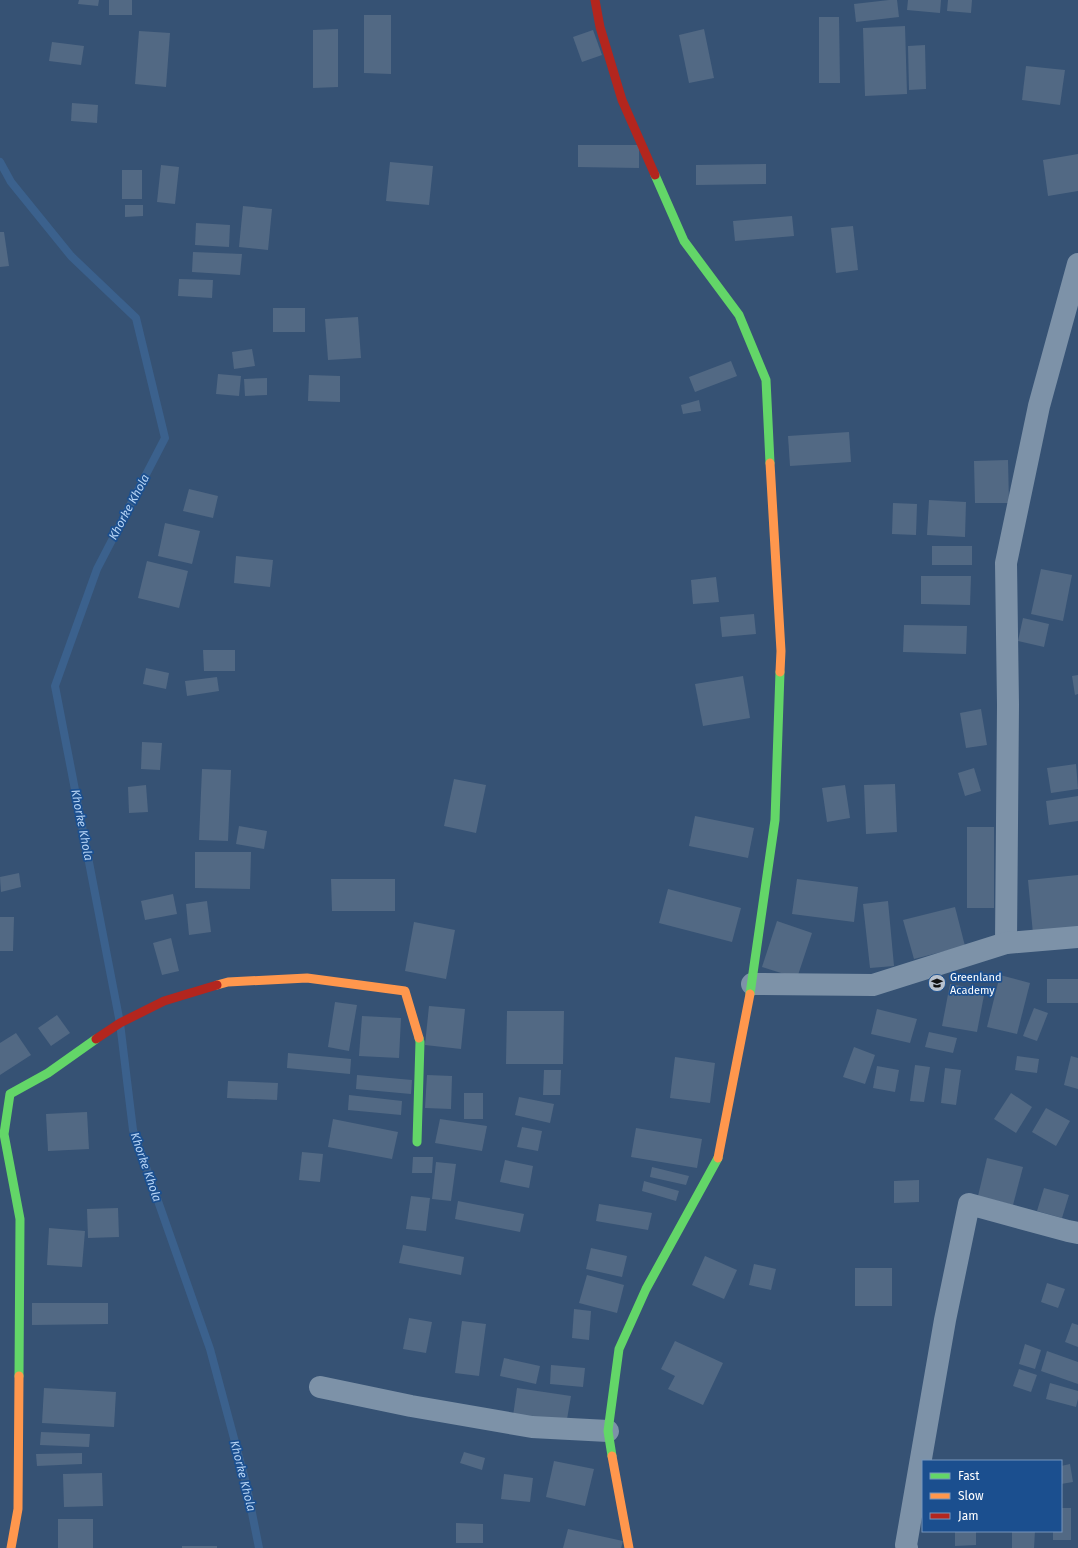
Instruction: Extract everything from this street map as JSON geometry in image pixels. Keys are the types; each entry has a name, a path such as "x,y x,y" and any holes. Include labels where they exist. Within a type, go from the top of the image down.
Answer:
{"street":[{"path":"595,0 600,27 622,100 684,241 739,316 766,380 772,516 781,651 775,820 752,984 718,1161 646,1289 619,1349 608,1431 629,1548"},
{"path":"1006,943 1008,705 1006,562 1039,406 1078,264"},
{"path":"752,984 873,985 1006,943 1078,937"},
{"path":"11,1548 18,1509 20,1219 2,1134 10,1094 48,1073 120,1023 164,1001 228,982 307,978 405,991 420,1042 418,1142"},
{"path":"907,1548 906,1545 945,1320 969,1204 1078,1233"},
{"path":"320,1387 412,1406 532,1427 608,1431"}],"building":[{"path":"79,0 99,0 98,6 78,4"},
{"path":"109,0 132,0 132,15 109,15"},
{"path":"897,0 899,17 856,22 854,4"},
{"path":"908,0 941,0 940,13 907,10"},
{"path":"948,0 972,0 971,13 947,11"},
{"path":"364,15 391,15 391,74 364,73"},
{"path":"819,17 839,17 840,83 819,83"},
{"path":"905,26 907,94 865,96 863,28"},
{"path":"338,29 338,87 313,88 313,30"},
{"path":"704,29 714,78 689,83 679,35"},
{"path":"593,30 602,55 582,62 573,37"},
{"path":"139,31 170,33 166,87 135,84"},
{"path":"52,42 84,46 81,65 49,61"},
{"path":"925,45 926,89 909,90 908,46"},
{"path":"1026,66 1065,70 1060,105 1022,100"},
{"path":"72,103 98,105 97,123 71,121"},
{"path":"578,145 639,145 639,168 578,167"},
{"path":"1078,154 1078,191 1048,196 1043,160"},
{"path":"390,162 433,166 429,205 386,201"},
{"path":"766,164 766,184 696,185 696,165"},
{"path":"161,165 179,167 175,204 157,202"},
{"path":"122,170 142,170 142,199 122,199"},
{"path":"125,205 143,205 143,216 125,217"},
{"path":"243,206 272,209 268,250 239,247"},
{"path":"792,216 794,236 735,241 733,221"},
{"path":"196,223 230,225 229,247 195,245"},
{"path":"853,226 858,270 836,273 831,228"},
{"path":"0,232 4,232 9,266 0,267"},
{"path":"193,252 242,254 240,275 192,272"},
{"path":"179,279 213,280 212,298 178,296"},
{"path":"273,308 305,308 305,332 273,332"},
{"path":"358,317 361,358 328,360 325,319"},
{"path":"252,349 255,366 234,369 232,352"},
{"path":"731,361 737,376 695,392 689,377"},
{"path":"218,374 241,376 239,396 216,394"},
{"path":"309,375 340,376 340,402 308,401"},
{"path":"267,378 267,395 245,396 244,379"},
{"path":"699,400 701,411 683,414 681,405"},
{"path":"849,432 851,462 790,466 788,436"},
{"path":"1008,460 1009,503 975,503 974,461"},
{"path":"189,489 218,496 213,518 183,511"},
{"path":"929,500 966,502 965,537 927,535"},
{"path":"893,503 917,504 916,535 892,534"},
{"path":"165,523 200,531 192,564 158,556"},
{"path":"932,546 972,546 972,565 932,565"},
{"path":"236,556 273,560 270,587 234,583"},
{"path":"147,561 188,571 179,608 138,598"},
{"path":"1041,569 1072,575 1063,621 1031,614"},
{"path":"921,576 971,576 970,605 921,604"},
{"path":"716,577 719,602 693,604 691,580"},
{"path":"754,614 756,634 722,637 720,617"},
{"path":"1023,618 1049,624 1044,647 1018,641"},
{"path":"904,625 967,626 966,654 903,652"},
{"path":"203,650 235,650 235,671 204,671"},
{"path":"146,668 169,673 166,689 143,684"},
{"path":"1078,675 1078,694 1075,695 1072,676"},
{"path":"743,676 750,718 703,726 695,684"},
{"path":"217,677 219,691 187,696 185,681"},
{"path":"981,709 987,745 966,748 960,713"},
{"path":"142,742 162,743 160,770 141,769"},
{"path":"1076,764 1078,789 1051,793 1047,768"},
{"path":"974,768 981,791 965,796 958,773"},
{"path":"202,769 231,770 228,841 199,840"},
{"path":"454,779 486,785 476,833 444,826"},
{"path":"895,784 897,832 866,834 864,785"},
{"path":"146,785 148,812 129,813 128,787"},
{"path":"845,785 850,818 827,822 822,788"},
{"path":"1078,796 1078,821 1049,825 1046,801"},
{"path":"695,816 754,828 748,858 689,846"},
{"path":"239,826 267,831 264,849 236,844"},
{"path":"967,827 994,827 994,908 967,908"},
{"path":"195,852 251,852 250,889 195,888"},
{"path":"19,873 21,887 1,892 0,877"},
{"path":"1078,875 1078,930 1033,934 1028,880"},
{"path":"331,879 395,879 395,911 332,911"},
{"path":"797,879 858,887 854,922 792,914"},
{"path":"668,889 741,908 732,942 659,923"},
{"path":"173,894 177,914 145,920 141,901"},
{"path":"207,901 211,932 189,935 186,904"},
{"path":"888,901 894,966 870,968 863,904"},
{"path":"955,907 965,946 914,959 903,920"},
{"path":"0,917 14,917 13,951 0,951"},
{"path":"777,921 812,933 797,978 762,967"},
{"path":"414,922 455,930 446,979 405,971"},
{"path":"171,938 179,971 162,975 153,943"},
{"path":"1000,975 1030,983 1017,1034 987,1027"},
{"path":"1047,979 1078,979 1078,1003 1047,1003"},
{"path":"950,984 985,990 977,1032 942,1026"},
{"path":"335,1002 357,1005 349,1051 328,1047"},
{"path":"429,1006 465,1009 461,1049 425,1045"},
{"path":"1034,1008 1048,1013 1037,1041 1023,1036"},
{"path":"877,1009 917,1019 910,1043 871,1034"},
{"path":"507,1011 564,1011 563,1064 506,1064"},
{"path":"57,1015 70,1033 51,1046 38,1028"},
{"path":"362,1016 401,1018 399,1058 359,1056"},
{"path":"929,1032 957,1038 953,1053 925,1047"},
{"path":"16,1033 31,1055 0,1075 0,1043"},
{"path":"854,1047 875,1055 865,1084 843,1077"},
{"path":"288,1053 351,1059 350,1074 287,1068"},
{"path":"1017,1056 1039,1059 1037,1073 1015,1070"},
{"path":"1071,1056 1078,1058 1078,1089 1064,1085"},
{"path":"675,1057 715,1063 710,1103 670,1098"},
{"path":"915,1065 930,1067 924,1102 910,1101"},
{"path":"877,1066 899,1070 895,1092 873,1088"},
{"path":"945,1068 961,1070 956,1105 941,1103"},
{"path":"544,1070 561,1070 560,1095 543,1095"},
{"path":"357,1075 412,1080 411,1094 356,1089"},
{"path":"427,1075 452,1076 451,1109 425,1108"},
{"path":"228,1081 278,1083 277,1100 227,1098"},
{"path":"464,1093 483,1093 483,1119 464,1119"},
{"path":"1011,1093 1032,1107 1016,1133 994,1119"},
{"path":"349,1095 402,1101 401,1115 348,1110"},
{"path":"519,1097 554,1104 550,1123 515,1115"},
{"path":"1046,1108 1070,1121 1056,1146 1032,1132"},
{"path":"87,1112 89,1149 48,1151 46,1114"},
{"path":"333,1119 398,1132 392,1159 328,1147"},
{"path":"440,1119 487,1126 482,1151 435,1143"},
{"path":"522,1127 542,1131 538,1151 517,1147"},
{"path":"636,1128 702,1139 697,1168 631,1157"},
{"path":"302,1152 323,1154 320,1182 299,1180"},
{"path":"413,1157 433,1157 432,1173 412,1173"},
{"path":"987,1158 1023,1167 1013,1205 978,1196"},
{"path":"505,1160 533,1166 529,1188 500,1182"},
{"path":"436,1162 456,1164 451,1201 432,1199"},
{"path":"652,1167 689,1176 686,1185 650,1177"},
{"path":"919,1180 919,1202 894,1203 894,1181"},
{"path":"644,1181 679,1191 676,1201 642,1191"},
{"path":"1044,1188 1069,1195 1062,1218 1037,1211"},
{"path":"411,1196 430,1198 426,1231 406,1229"},
{"path":"458,1201 524,1214 520,1232 455,1219"},
{"path":"599,1204 652,1213 648,1230 596,1221"},
{"path":"118,1208 119,1237 88,1238 87,1209"},
{"path":"49,1228 85,1231 82,1267 47,1265"},
{"path":"403,1245 464,1257 461,1275 399,1263"},
{"path":"591,1248 627,1256 622,1277 586,1269"},
{"path":"705,1256 737,1270 724,1299 692,1285"},
{"path":"754,1264 776,1269 771,1290 749,1285"},
{"path":"855,1268 892,1268 892,1306 855,1306"},
{"path":"587,1275 624,1285 617,1313 579,1303"},
{"path":"1047,1283 1065,1289 1058,1308 1041,1302"},
{"path":"32,1303 108,1303 108,1324 32,1325"},
{"path":"574,1309 591,1311 589,1340 572,1338"},
{"path":"409,1318 432,1322 426,1353 403,1349"},
{"path":"462,1321 486,1324 479,1376 455,1373"},
{"path":"1072,1323 1078,1325 1078,1347 1065,1342"},
{"path":"675,1341 723,1363 703,1405 668,1389 675,1376 661,1369"},
{"path":"1025,1344 1041,1350 1035,1369 1019,1364"},
{"path":"1047,1351 1078,1362 1078,1384 1041,1371"},
{"path":"504,1358 540,1366 536,1384 500,1376"},
{"path":"551,1365 585,1368 583,1387 550,1384"},
{"path":"1019,1369 1037,1375 1031,1392 1013,1386"},
{"path":"1050,1383 1078,1391 1076,1407 1046,1399"},
{"path":"44,1388 116,1392 114,1427 42,1423"},
{"path":"517,1388 571,1396 566,1425 513,1416"},
{"path":"41,1432 90,1434 89,1447 40,1445"},
{"path":"464,1452 485,1458 482,1470 460,1463"},
{"path":"82,1453 82,1464 37,1466 36,1454"},
{"path":"554,1461 594,1469 585,1506 546,1497"},
{"path":"1070,1464 1073,1482 1062,1484 1062,1466"},
{"path":"102,1473 103,1506 64,1507 63,1474"},
{"path":"504,1474 533,1478 530,1502 501,1499"},
{"path":"1062,1508 1071,1508 1071,1540 1053,1540 1053,1532 1062,1532"},
{"path":"58,1519 93,1519 93,1548 58,1548"},
{"path":"456,1523 483,1524 483,1543 456,1543"},
{"path":"568,1529 623,1541 621,1548 563,1548"},
{"path":"955,1532 976,1532 976,1545 955,1546"},
{"path":"1012,1532 1035,1532 1034,1548 1012,1548"},
{"path":"182,1546 217,1546 217,1548 182,1548"}],"waterway":[{"name":"Khorke Khola","path":"0,162 11,182 71,256 136,318 165,438 97,569 55,686 120,1023 133,1130 210,1349 246,1483 259,1548"}],"traffic: fast":[{"path":"655,175 684,241 739,315 766,380 770,463"},
{"path":"750,994 775,820 780,672"},
{"path":"417,1142 419,1038"},
{"path":"19,1376 20,1219 4,1134 10,1094 48,1073 96,1039"},
{"path":"612,1456 608,1431 619,1349 646,1289 718,1158"}],"traffic: slow":[{"path":"770,463 781,651 780,672"},
{"path":"217,985 228,982 307,978 405,991 419,1038"},
{"path":"718,1158 750,994"},
{"path":"11,1548 18,1509 19,1376"},
{"path":"612,1456 629,1548"}],"traffic: jam":[{"path":"595,0 600,27 622,100 655,175"},
{"path":"96,1039 120,1023 164,1001 217,985"}],"place":[{"name":"Greenland Academy","path":"937,983"}]}
